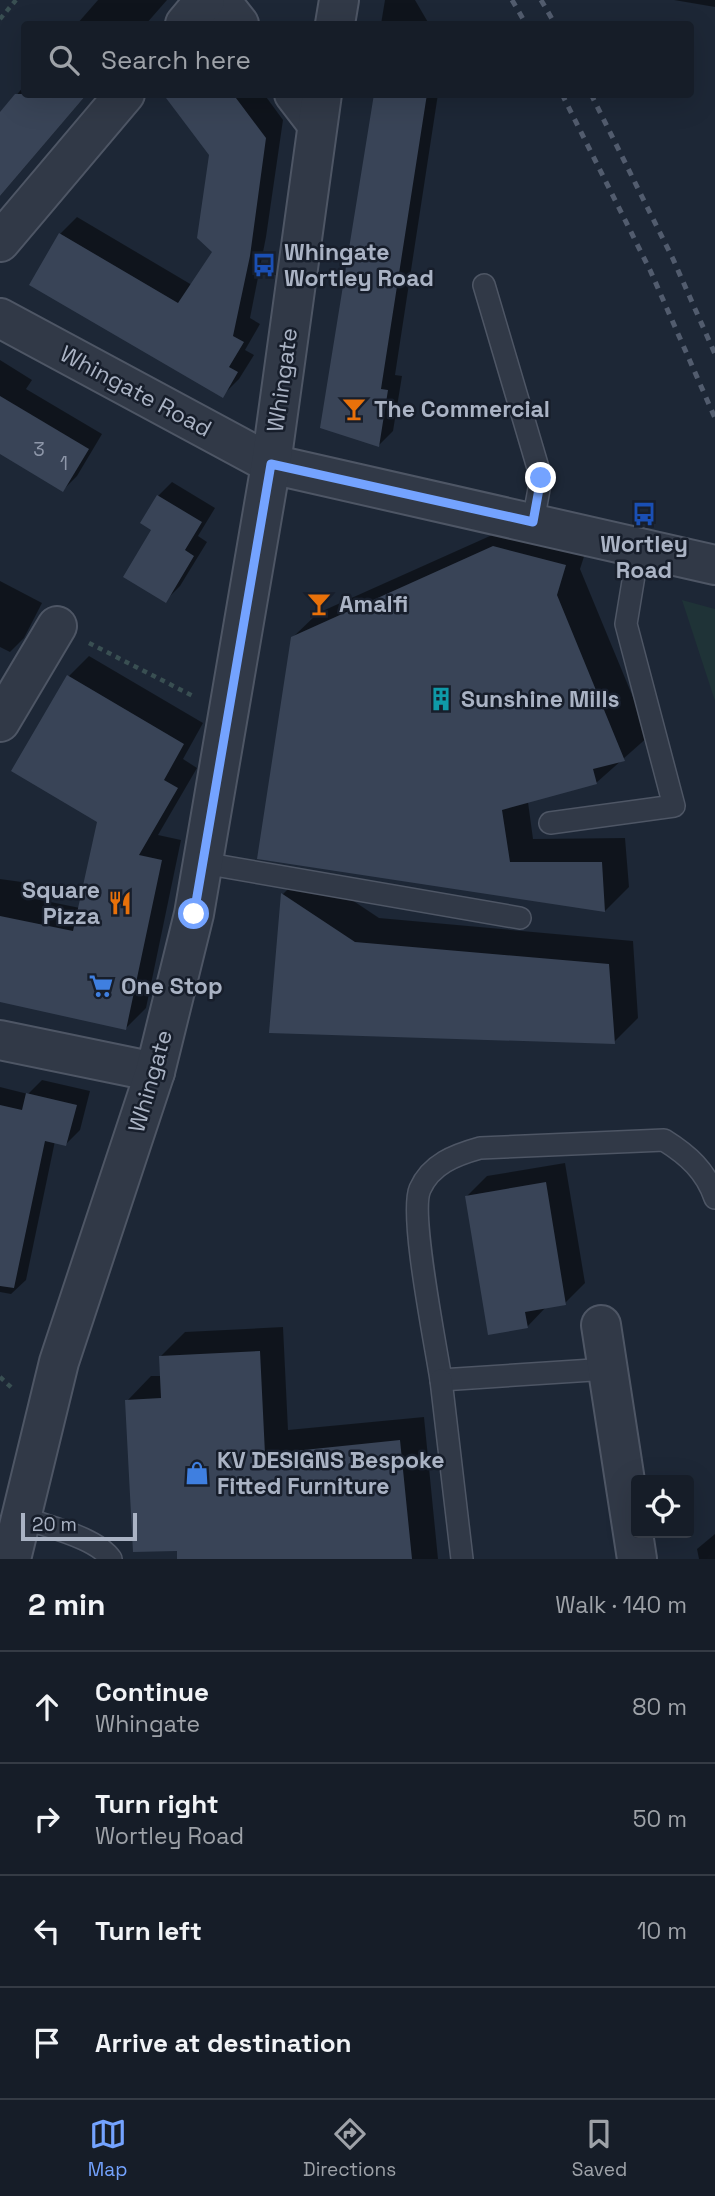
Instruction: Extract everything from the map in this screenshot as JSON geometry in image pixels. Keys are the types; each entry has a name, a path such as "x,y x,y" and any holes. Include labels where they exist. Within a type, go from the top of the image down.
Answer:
{"street":[{"path":"187,21 205,0"},
{"path":"220,0 237,21"},
{"path":"336,21 339,0"},
{"path":"0,242 122,98"},
{"name":"Whingate","path":"11,1559 59,1362 155,1072 194,914 271,464 311,104"},
{"name":"Whingate Road","path":"0,318 271,464"},
{"path":"271,464 652,548 715,565"},
{"path":"2,714 57,626"},
{"path":"0,1040 155,1072"},
{"path":"601,1325 637,1559"}],"lane":[{"path":"484,285 541,478 533,522"},
{"path":"550,823 674,806 626,624 652,548"},
{"path":"203,863 520,918"},
{"path":"462,1559 441,1380 418,1224 419,1190 436,1167 453,1156 480,1149 664,1140 683,1152 709,1179 715,1198"},
{"path":"441,1380 608,1369"},
{"path":"22,1517 86,1540 104,1549 111,1559"}],"path":[{"path":"0,19 16,0"},
{"path":"57,626 228,714"}],"green space":[{"path":"682,600 715,609 715,701"}],"building":[{"path":"15,94 21,94 21,98 84,98 0,196 0,112"},
{"path":"166,98 236,98 266,138 250,256 233,336 244,342 229,367 238,372 223,398 29,285 59,233 178,303 212,252 197,238 209,155"},
{"path":"373,98 426,98 381,389 388,390 379,447 320,428"},
{"path":"0,396 89,449 63,492 0,454"},
{"path":"157,495 202,522 185,550 194,556 166,603 123,577 151,530 140,523"},
{"name":"Sunshine Mills","path":"493,546 566,565 557,595 625,761 593,769 597,784 502,810 510,862 602,862 605,912 257,859 291,637"},
{"path":"67,675 184,744 164,780 178,788 139,855 162,860 126,1030 0,1002 0,916 73,931 97,822 11,771"},
{"path":"281,893 355,942 609,964 615,1044 269,1033"},
{"path":"26,1093 77,1105 66,1146 45,1141 14,1288 0,1286 0,1105 22,1110"},
{"path":"546,1182 566,1305 525,1312 528,1328 488,1335 465,1196"},
{"name":"KV DESIGNS Bespoke Fitted Furniture","path":"260,1351 265,1454 400,1440 412,1559 177,1559 177,1551 133,1552 125,1400 161,1398 159,1356"}],"railway":[{"path":"512,0 524,21"},
{"path":"541,0 553,21"},
{"path":"564,98 650,270 715,418"},
{"path":"593,98 673,259 715,354"}],"place":[{"name":"Whingate Wortley Road","path":"264,265"},
{"name":"The Commercial","path":"354,409"},
{"name":"Wortley Road","path":"644,514"},
{"name":"Amalfi","path":"319,604"},
{"name":"Sunshine Mills","path":"441,699"},
{"name":"Square Pizza","path":"120,903"},
{"name":"One Stop","path":"101,986"},
{"name":"KV DESIGNS Bespoke Fitted Furniture","path":"197,1473"}],"route":[{"path":"194,914 271,464 533,522 541,478"}]}
